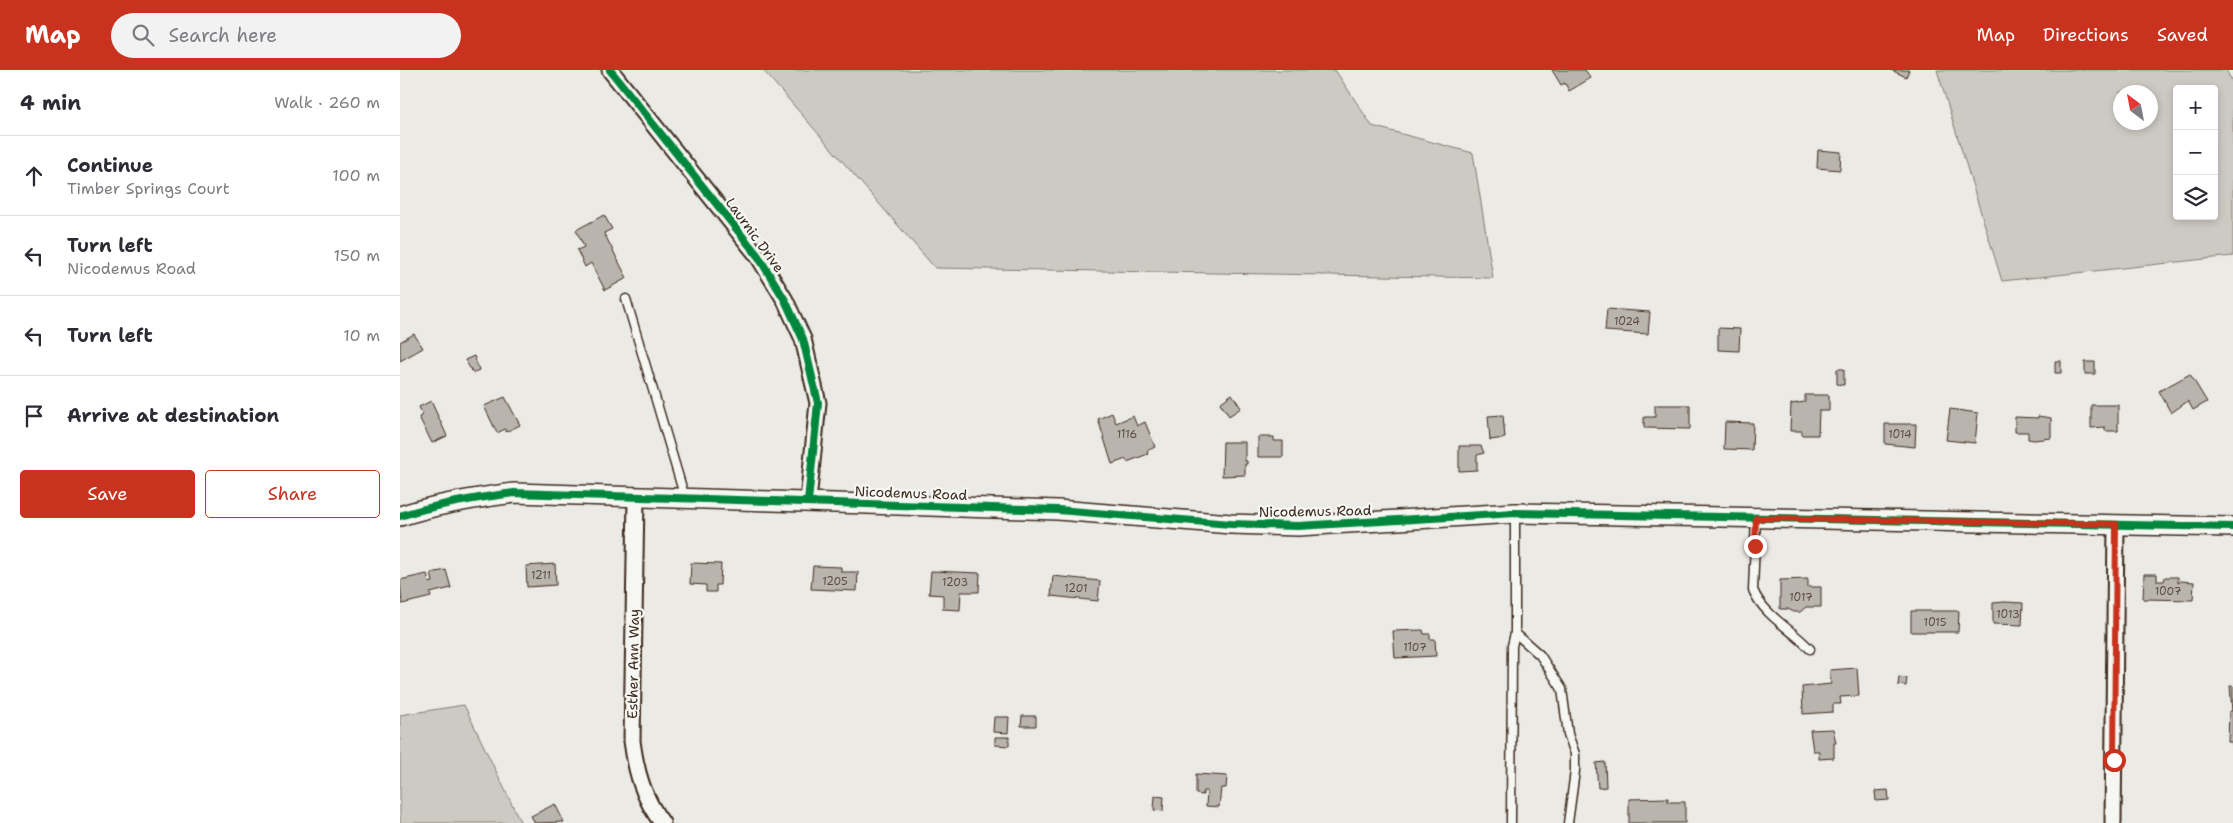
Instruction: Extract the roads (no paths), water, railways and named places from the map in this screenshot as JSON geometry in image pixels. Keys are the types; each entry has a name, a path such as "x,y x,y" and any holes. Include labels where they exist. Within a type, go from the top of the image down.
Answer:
{"street":[{"name":"Laurnic Drive","path":"610,70 758,256 785,300 803,339 818,403 808,501"},
{"name":"Nicodemus Road","path":"400,516 424,508 462,500 514,493 1058,510 1231,524 1298,526 1515,513 2233,527"},
{"name":"Esther Ann Way","path":"636,498 632,741 635,766 642,788 652,810 662,823"},
{"path":"2113,823 2116,524"}],"lane":[{"path":"626,299 685,499"},
{"path":"1511,823 1512,646 1515,633 1515,513"},
{"path":"1756,518 1753,590 1755,596 1771,615 1796,634 1810,649"},
{"path":"1515,633 1540,655 1562,689 1568,734 1575,754 1575,771 1568,823"}]}
